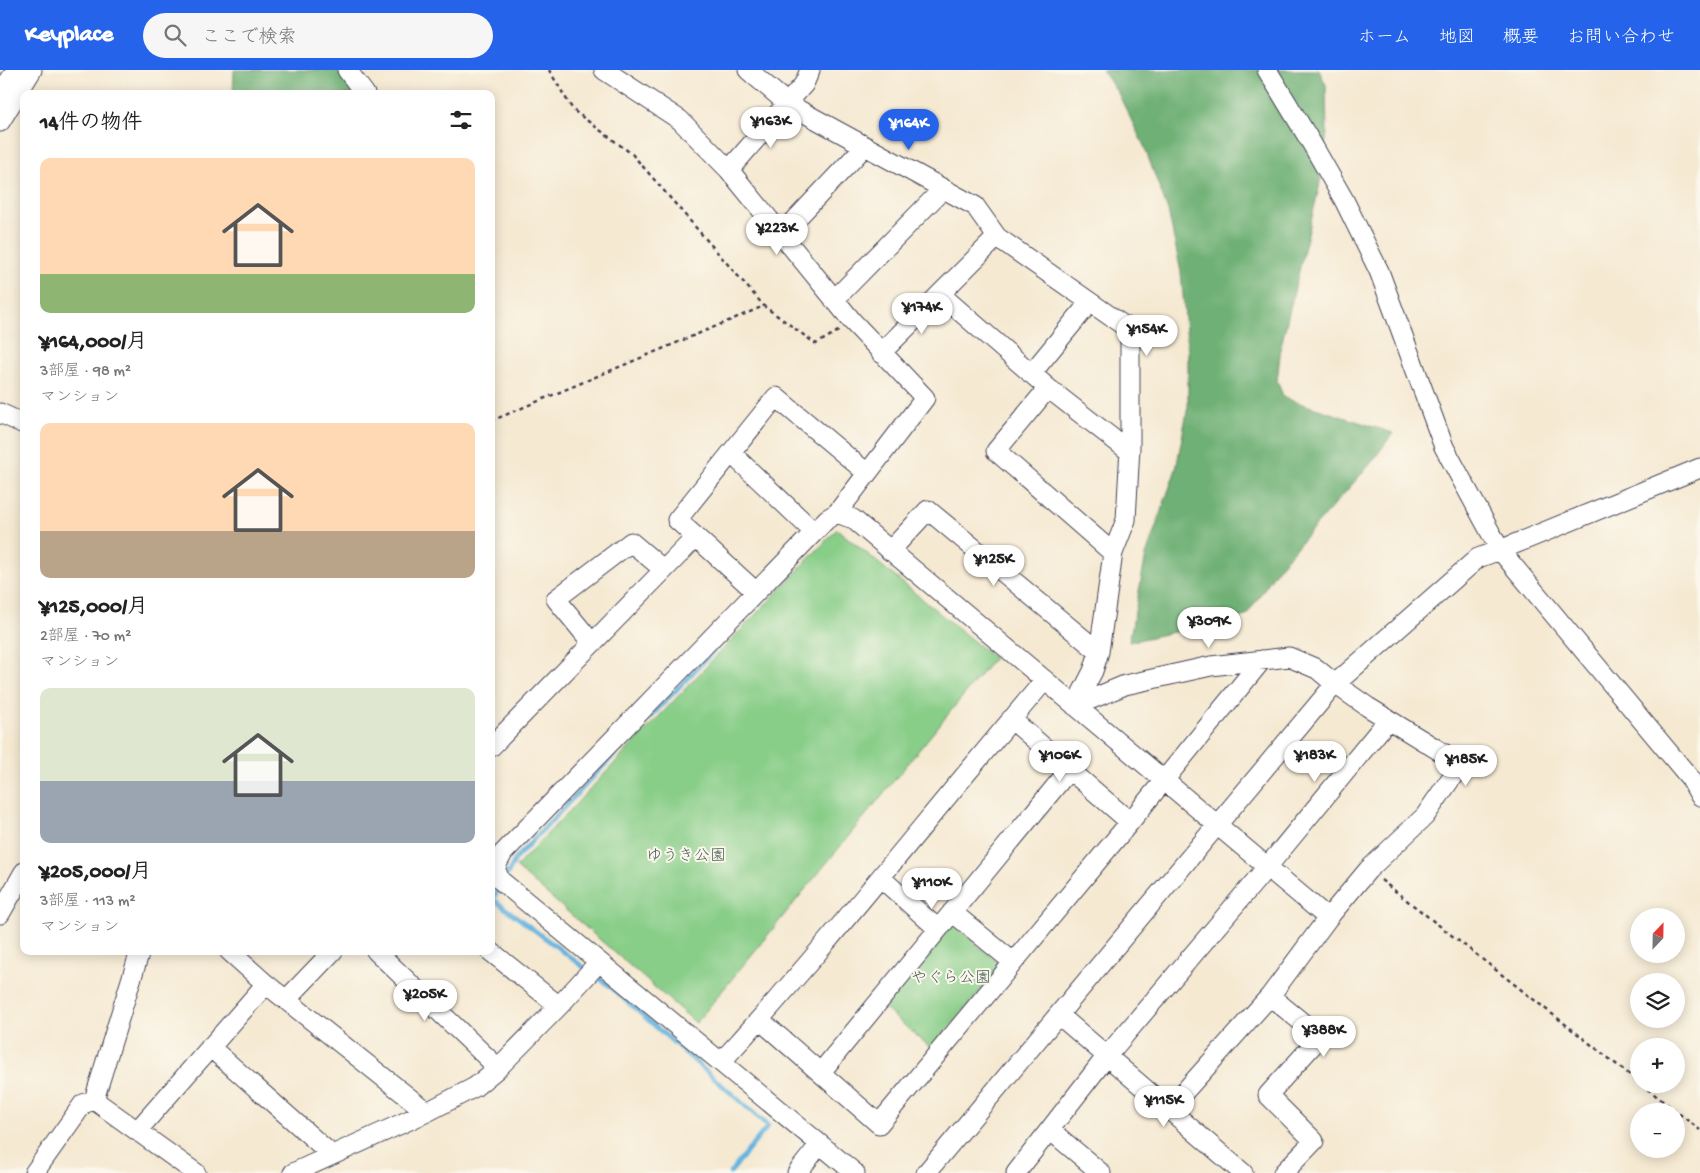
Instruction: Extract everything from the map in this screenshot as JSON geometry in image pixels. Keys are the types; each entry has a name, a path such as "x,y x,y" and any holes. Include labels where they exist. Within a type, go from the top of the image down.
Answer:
{"street":[{"path":"0,95 16,70"},
{"path":"0,122 32,70"},
{"path":"347,70 362,90"},
{"path":"495,864 503,853 814,532 827,519 837,513 924,398 834,300 729,170 680,120 604,70"},
{"path":"748,70 788,104 975,206 997,237 1130,330 1130,452 1126,520 1113,553 1099,652 1094,671 1075,706"},
{"path":"729,170 788,104 804,84 810,70"},
{"path":"1267,70 1335,184 1379,271 1444,447 1500,550 1690,778 1700,796"},
{"path":"781,235 865,146"},
{"path":"834,300 943,189"},
{"path":"881,353 997,237"},
{"path":"940,294 1031,374 1130,452"},
{"path":"1031,374 1090,302"},
{"path":"1048,388 996,451 1113,553"},
{"path":"756,592 677,520 776,397 867,473"},
{"path":"2,413 20,422"},
{"path":"730,453 814,532"},
{"path":"926,1173 1335,684 1478,558 1700,468"},
{"path":"890,551 928,510 1099,652"},
{"path":"837,513 853,520 1328,918"},
{"path":"495,737 592,643 696,537"},
{"path":"592,643 556,600 631,542 664,570"},
{"path":"1075,706 1125,685 1210,666 1289,657 1317,669 1335,684 1388,720 1461,764 1425,816 1368,870 1328,918 1270,996 1168,1110"},
{"path":"760,1020 879,1124 1262,660"},
{"path":"722,1062 881,878 1044,680"},
{"path":"1011,719 1130,822"},
{"path":"1016,1173 1106,1057 1268,866 1388,720"},
{"path":"821,1072 1069,770"},
{"path":"495,871 500,880 855,1173"},
{"path":"881,878 938,929"},
{"path":"0,914 20,879"},
{"path":"952,912 1013,962"},
{"path":"94,1100 139,955"},
{"path":"233,955 266,984 427,1112"},
{"path":"286,1000 329,955"},
{"path":"380,955 498,1068"},
{"path":"495,955 559,1006"},
{"path":"292,1173 427,1112 475,1087 498,1068 599,962"},
{"path":"137,1131 266,984"},
{"path":"1270,996 1320,1037 1268,1095 1314,1141 1283,1173"},
{"path":"1059,1015 1243,1173"},
{"path":"210,1047 332,1155"},
{"path":"94,1100 196,1173"},
{"path":"34,1173 83,1104 94,1100"},
{"path":"1050,1130 1101,1173"},
{"path":"797,1173 820,1144"}],"path":[{"path":"549,70 572,110 632,154 764,306 816,344 849,325 852,321"},
{"path":"495,419 764,306"},
{"path":"1368,870 1630,1075"},
{"path":"1653,1093 1700,1130"}],"green space":[{"path":"234,70 339,70 363,90 233,90"},
{"path":"1102,70 1319,70 1326,85 1327,133 1319,188 1281,346 1277,381 1284,398 1393,433 1372,462 1279,567 1246,616 1129,642 1146,555 1176,469 1188,406 1188,353 1181,272 1168,211 1144,146 1118,93"},
{"name":"ゆうき公園","path":"837,529 994,658 696,1023 516,867"},
{"name":"やぐら公園","path":"952,924 1002,966 931,1048 884,1008"}],"waterway":[{"path":"505,879 516,858 762,600"},
{"path":"495,896 501,885"},
{"path":"495,901 586,969"},
{"path":"595,975 768,1126 730,1173"}]}
